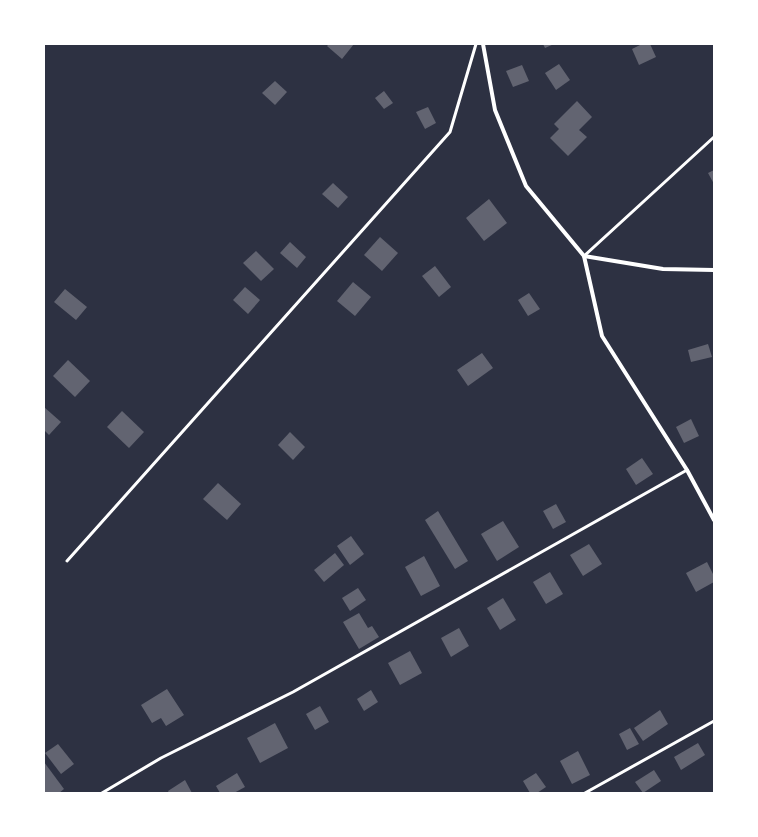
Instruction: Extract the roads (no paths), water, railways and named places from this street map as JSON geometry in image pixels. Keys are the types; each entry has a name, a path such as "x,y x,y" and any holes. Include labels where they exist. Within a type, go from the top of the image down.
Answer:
{"street":[{"path":"483,44 495,110 526,186 584,256 602,336 687,470 714,520"},
{"path":"584,256 663,269 714,270"}],"lane":[{"path":"67,561 450,132 476,44"},
{"path":"584,256 714,137"},
{"path":"102,793 161,758 293,692 687,470"},
{"path":"585,793 714,721"}]}
